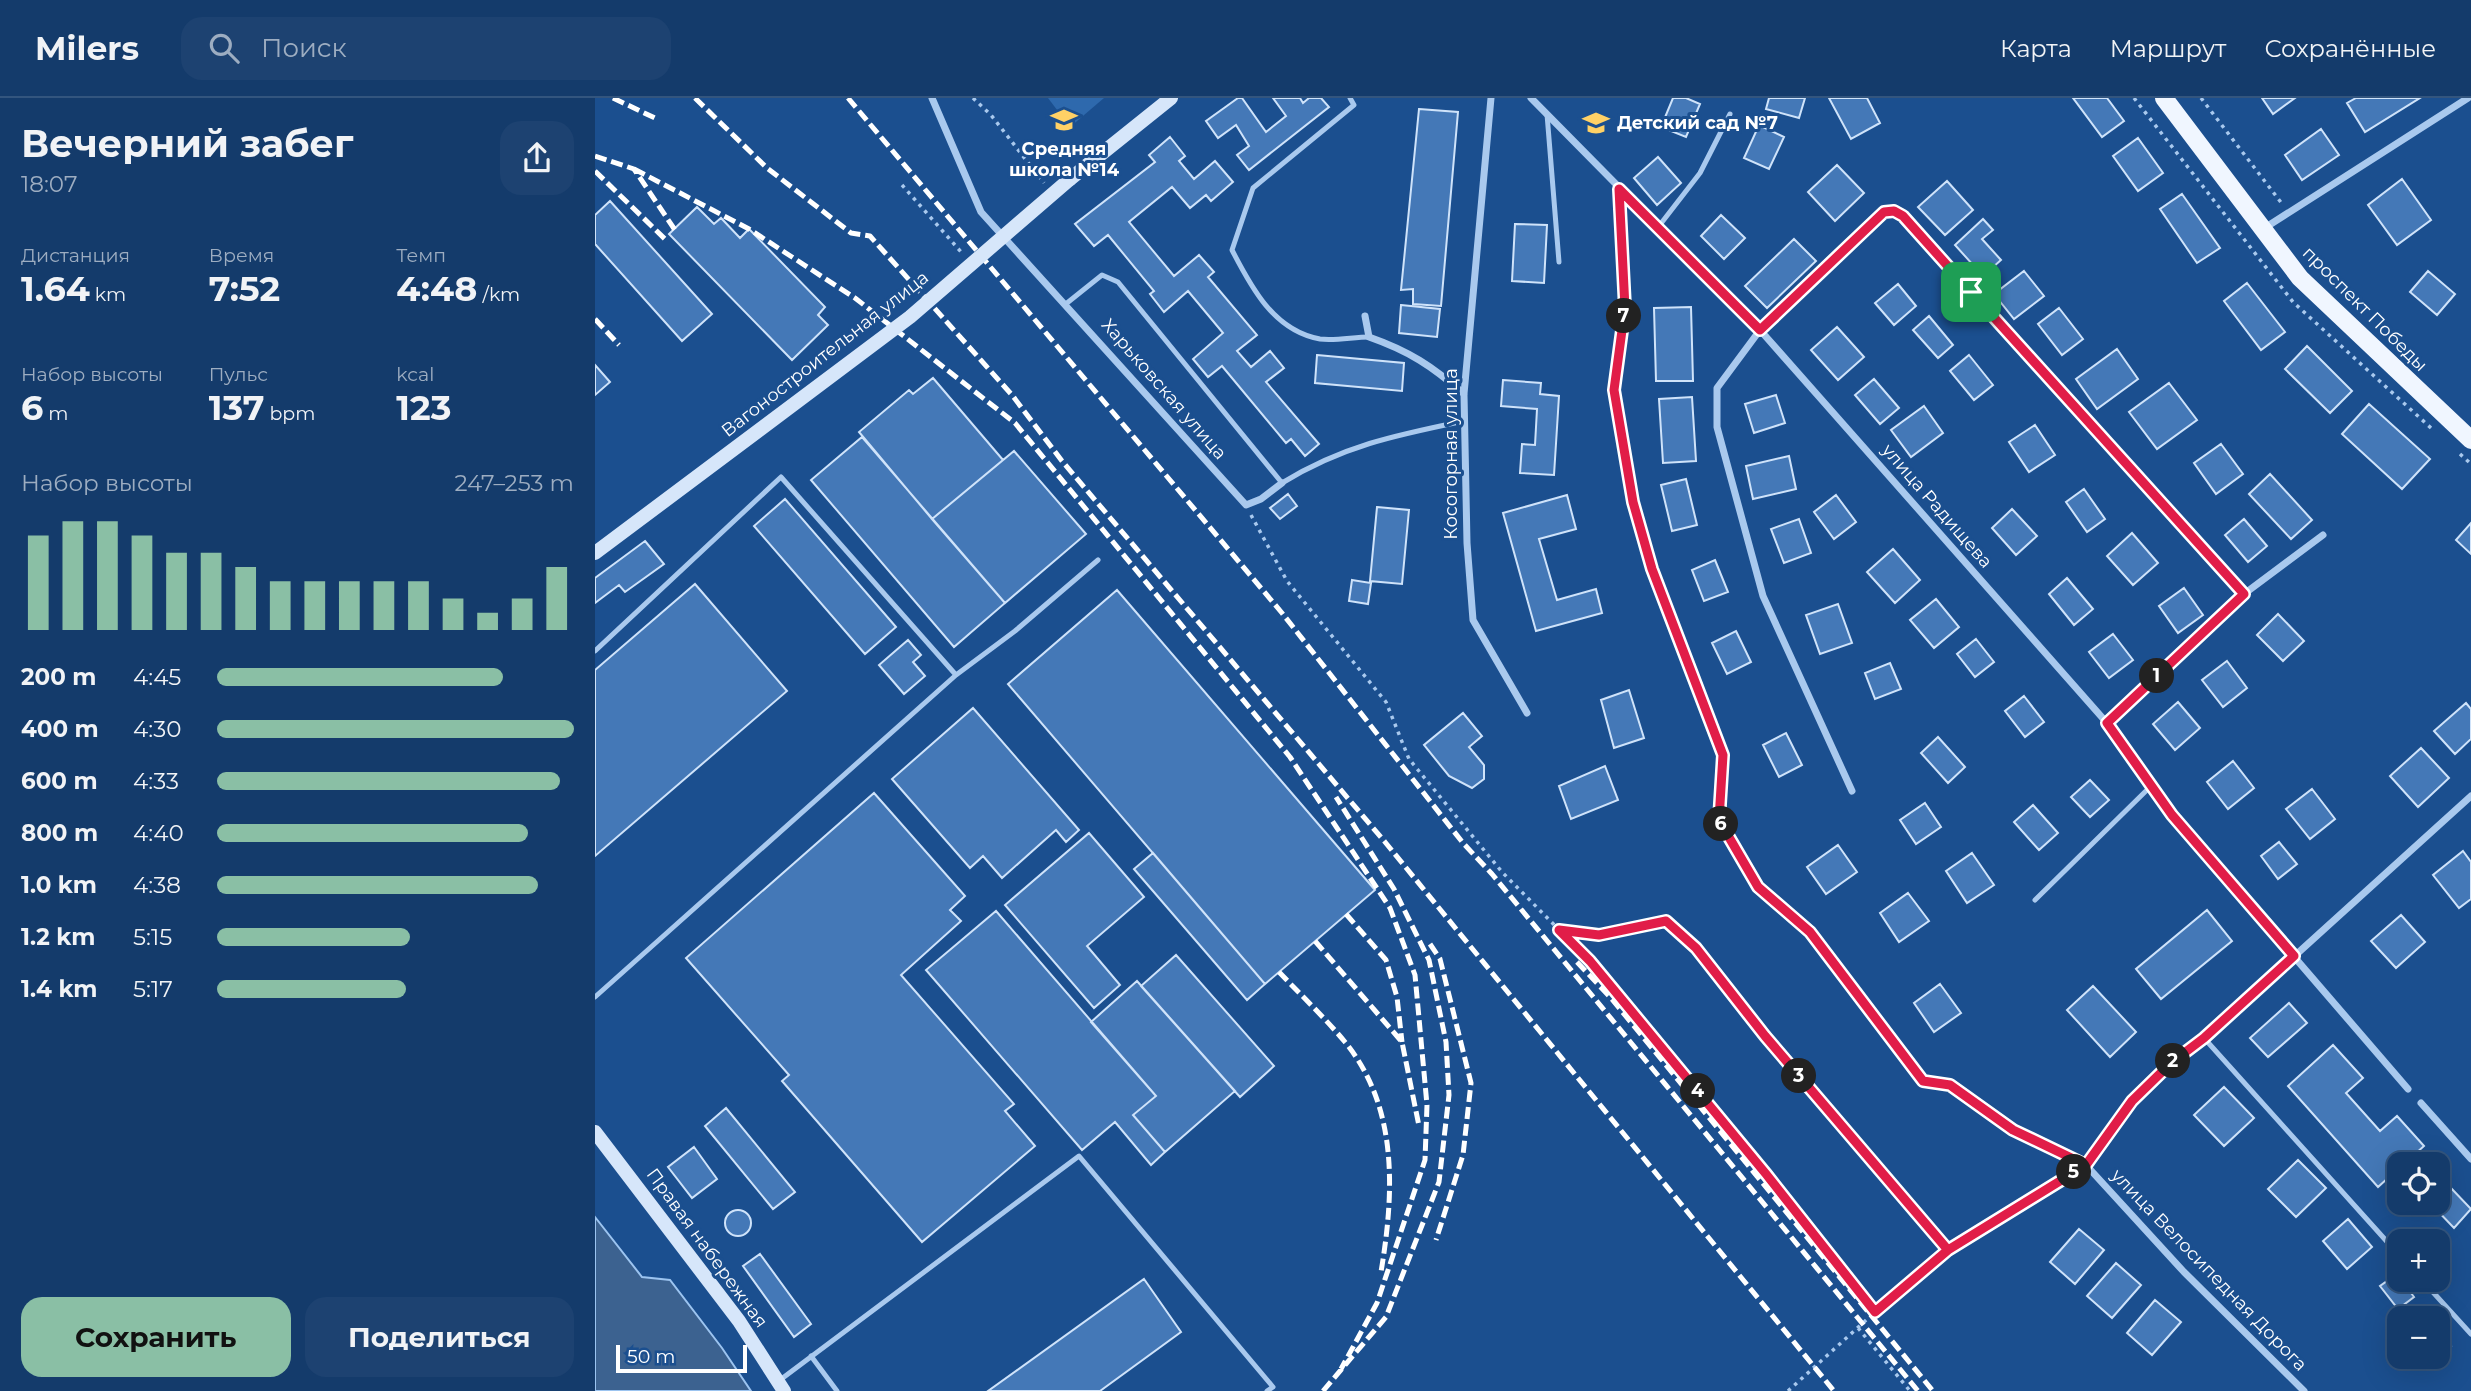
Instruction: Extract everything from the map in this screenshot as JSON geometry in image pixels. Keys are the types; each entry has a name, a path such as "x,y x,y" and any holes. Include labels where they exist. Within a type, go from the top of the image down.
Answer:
{"main road":[{"name":"Вагоностроительная улица","path":"595,553 910,317 1052,193 1171,98"},
{"name":"проспект Победы","path":"2164,98 2300,278 2471,440"},
{"name":"Правая набережная","path":"595,1132 739,1321 781,1387"}],"street":[{"name":"Харьковская улица","path":"932,98 981,212 1067,303 1246,505"},
{"name":"Косогорная улица","path":"1491,98 1464,394 1467,543 1473,620 1527,713"},
{"name":"улица Радищева","path":"1531,98 1760,330 2107,723 2172,815 2408,1089"},
{"path":"2263,230 2288,211 2468,98"},
{"path":"1619,189 1625,308 1614,390 1633,502 1652,569 1723,755 1719,820"},
{"path":"1852,791 1763,596 1717,427 1717,388 1760,330 1884,212 1894,211 1903,216 2244,594"},
{"path":"1365,316 1369,337 1429,363 1464,394"},
{"path":"1246,505 1261,499 1282,483"},
{"path":"2107,723 2244,594 2323,535"},
{"path":"1893,1296 1948,1250 2086,1165 2132,1101 2171,1063 2204,1038 2471,796"},
{"name":"улица Велосипедная Дорога","path":"1950,1085 2013,1130 2086,1165 2184,1272 2304,1391"},
{"path":"2421,1103 2471,1159"}],"lane":[{"path":"1350,98 1354,105 1253,188 1232,250 1256,296 1286,324 1319,339 1369,337"},
{"path":"1546,114 1559,262"},
{"path":"1659,226 1700,173 1730,114"},
{"path":"1067,303 1101,275 1118,282 1282,483 1311,465 1374,440 1464,421"},
{"path":"595,651 782,477 956,675"},
{"path":"595,997 956,675 1015,631 1098,560"},
{"path":"2035,900 2152,785"},
{"path":"2204,1038 2387,1242"},
{"path":"781,1387 811,1356 1079,1156 1273,1387 1267,1391"},
{"path":"2433,1292 2471,1334"},
{"path":"811,1356 838,1391"}],"path":[{"path":"973,98 991,115 1052,193"},
{"path":"2201,98 2288,211"},
{"path":"902,185 971,262"},
{"path":"1246,505 1286,581 1386,702 1409,759 1502,872 1590,961 1758,1164 1875,1312"},
{"path":"1719,820 1758,887 1810,932 1923,1081 1950,1085"},
{"path":"1559,930 1599,935 1666,921 1696,948 1765,1036 1948,1250"},
{"path":"1788,1391 1893,1296"},
{"path":"1858,1327 1910,1391"}],"shaded area":[{"path":"1048,98 1104,98 1070,127"},
{"path":"595,1217 642,1277 670,1280 751,1391 595,1391"}],"building":[{"path":"1238,98 1242,98 1266,132 1286,116 1273,98 1300,98 1303,103 1309,98 1321,98 1329,107 1249,170 1237,155 1249,146 1236,125 1218,138 1206,121"},
{"path":"1673,98 1686,98 1700,104 1686,137 1661,127"},
{"path":"1769,98 1805,98 1799,118 1766,109"},
{"path":"1829,98 1867,98 1880,123 1851,139"},
{"path":"2073,98 2107,98 2124,121 2102,137"},
{"path":"2262,98 2295,98 2273,114"},
{"path":"2356,98 2420,98 2365,132 2347,103"},
{"path":"1419,109 1458,112 1441,306 1413,304 1413,289 1401,290"},
{"path":"1759,125 1784,137 1769,169 1744,158"},
{"path":"2321,129 2339,155 2302,180 2285,155"},
{"path":"1170,137 1185,156 1179,161 1194,179 1215,161 1233,182 1211,201 1206,195 1190,208 1172,187 1129,222 1174,276 1199,255 1214,272 1208,277 1257,335 1237,351 1251,367 1270,351 1284,368 1266,382 1319,444 1305,456 1291,439 1286,443 1222,366 1208,377 1193,359 1223,333 1188,291 1164,312 1150,294 1154,291 1108,235 1094,246 1075,224 1155,162 1149,155"},
{"path":"2138,138 2163,173 2138,191 2113,156"},
{"path":"1658,157 1681,183 1657,205 1634,178"},
{"path":"1837,165 1864,193 1835,221 1808,192"},
{"path":"2402,179 2431,220 2397,245 2368,205"},
{"path":"1947,181 1973,210 1945,235 1918,207"},
{"path":"2182,194 2220,248 2197,263 2160,209"},
{"path":"610,201 712,314 682,341 595,244 595,215"},
{"path":"697,207 714,224 721,218 740,238 749,229 825,307 818,315 828,325 792,360 669,234"},
{"path":"1721,215 1745,238 1724,259 1701,236"},
{"path":"1983,219 1993,230 1982,239 2001,260 1983,276 1955,245"},
{"path":"1515,224 1547,225 1544,283 1512,281"},
{"path":"1794,239 1816,261 1767,308 1745,286"},
{"path":"2024,271 2044,296 2014,319 1994,294"},
{"path":"2428,271 2455,294 2437,315 2410,292"},
{"path":"2247,283 2285,332 2261,350 2224,301"},
{"path":"1898,284 1916,306 1894,325 1875,303"},
{"path":"1401,305 1440,309 1437,337 1399,333"},
{"path":"1691,307 1693,381 1656,381 1654,308"},
{"path":"2059,308 2083,339 2062,355 2038,324"},
{"path":"1929,316 1953,345 1938,358 1913,330"},
{"path":"1837,327 1864,357 1838,380 1811,350"},
{"path":"2307,346 2352,391 2330,413 2285,369"},
{"path":"2117,349 2138,379 2097,409 2076,379"},
{"path":"1317,355 1404,363 1402,391 1315,383"},
{"path":"1969,355 1993,385 1974,400 1950,371"},
{"path":"595,365 610,382 595,395"},
{"path":"933,378 1003,460 932,519 859,432 909,390 913,394"},
{"path":"1874,379 1899,408 1880,424 1855,395"},
{"path":"1503,380 1541,383 1540,394 1559,396 1554,475 1520,473 1522,444 1535,445 1537,409 1501,406"},
{"path":"2169,383 2197,420 2157,449 2129,412"},
{"path":"1776,395 1785,423 1754,433 1745,404"},
{"path":"1692,397 1696,461 1663,463 1659,399"},
{"path":"2369,404 2430,459 2402,489 2342,434"},
{"path":"1924,406 1943,433 1911,457 1891,430"},
{"path":"2035,425 2055,455 2029,472 2009,442"},
{"path":"862,437 1005,603 954,647 811,480"},
{"path":"2221,444 2243,474 2216,494 2194,463"},
{"path":"1014,451 1086,534 1005,603 932,519"},
{"path":"1789,456 1796,489 1753,499 1746,466"},
{"path":"2270,474 2312,520 2291,539 2249,494"},
{"path":"1686,479 1697,525 1672,531 1661,485"},
{"path":"2084,489 2105,519 2087,532 2066,502"},
{"path":"1288,494 1297,506 1280,519 1270,508"},
{"path":"1567,495 1576,529 1539,539 1557,600 1596,589 1602,613 1536,631 1503,513"},
{"path":"1836,495 1856,522 1834,539 1814,512"},
{"path":"785,499 896,627 865,654 754,526"},
{"path":"1377,507 1409,510 1402,584 1370,581"},
{"path":"2012,509 2037,536 2016,555 1992,528"},
{"path":"1799,519 1811,553 1784,563 1771,529"},
{"path":"2244,519 2267,546 2248,562 2225,535"},
{"path":"2471,523 2471,554 2456,540"},
{"path":"2132,533 2158,563 2133,585 2107,556"},
{"path":"645,541 664,564 625,592 619,585 595,603 595,578"},
{"path":"1893,549 1920,580 1895,603 1867,572"},
{"path":"1715,560 1728,592 1704,601 1692,570"},
{"path":"2067,578 2093,609 2074,625 2049,594"},
{"path":"1352,580 1371,583 1368,604 1349,601"},
{"path":"695,584 787,691 595,856 595,670"},
{"path":"2184,588 2203,615 2178,633 2159,606"},
{"path":"1117,590 1375,890 1265,984 1008,684"},
{"path":"1936,599 1959,627 1934,648 1910,620"},
{"path":"1838,604 1852,643 1820,654 1806,615"},
{"path":"2278,614 2304,641 2283,661 2257,635"},
{"path":"1736,631 1751,662 1727,674 1712,643"},
{"path":"2113,634 2133,660 2109,678 2089,652"},
{"path":"1976,639 1994,662 1975,677 1957,654"},
{"path":"908,640 921,655 913,662 925,676 904,694 879,665"},
{"path":"2227,661 2247,688 2223,707 2202,680"},
{"path":"1890,663 1901,689 1875,699 1865,673"},
{"path":"1629,690 1644,738 1614,748 1601,700"},
{"path":"2024,696 2044,722 2025,737 2005,711"},
{"path":"2178,702 2200,728 2175,750 2153,724"},
{"path":"2466,703 2471,709 2471,739 2455,754 2434,731"},
{"path":"973,708 1079,830 1066,842 1056,830 1002,878 983,856 970,868 892,779"},
{"path":"1463,713 1482,736 1469,747 1484,765 1484,779 1472,788 1449,776 1424,745"},
{"path":"1786,733 1802,765 1779,777 1763,745"},
{"path":"1938,737 1965,767 1948,783 1921,753"},
{"path":"2421,748 2449,778 2418,807 2390,776"},
{"path":"2233,761 2254,788 2228,809 2207,782"},
{"path":"1605,766 1618,800 1571,819 1559,786"},
{"path":"2090,780 2109,800 2090,817 2071,797"},
{"path":"2312,789 2335,819 2310,839 2286,809"},
{"path":"874,793 965,896 950,910 961,921 901,975 1014,1104 1005,1111 1035,1146 922,1242 782,1081 789,1075 686,958"},
{"path":"1925,803 1941,827 1916,844 1900,820"},
{"path":"2033,805 2058,833 2039,850 2014,822"},
{"path":"1089,833 1144,897 1087,946 1120,985 1094,1008 1005,905"},
{"path":"2279,842 2297,864 2278,879 2261,856"},
{"path":"1838,845 1857,872 1826,894 1807,867"},
{"path":"2463,851 2471,862 2471,899 2459,908 2433,875"},
{"path":"1153,853 1265,984 1247,1000 1134,869"},
{"path":"1972,853 1994,885 1967,903 1946,871"},
{"path":"1908,893 1929,921 1899,942 1880,913"},
{"path":"2207,910 2232,941 2161,999 2136,969"},
{"path":"996,911 1156,1096 1133,1115 1165,1152 1151,1165 1115,1122 1082,1150 926,970"},
{"path":"2401,915 2425,942 2396,968 2371,941"},
{"path":"1176,955 1274,1066 1240,1097 1141,986"},
{"path":"1137,981 1235,1091 1165,1152 1133,1115 1156,1096 1091,1022"},
{"path":"1940,984 1961,1013 1934,1032 1914,1003"},
{"path":"2093,986 2136,1032 2110,1057 2067,1010"},
{"path":"2289,1003 2307,1023 2268,1057 2250,1038"},
{"path":"2333,1045 2363,1078 2346,1093 2380,1131 2397,1116 2424,1146 2417,1152 2387,1152 2387,1179 2378,1187 2288,1086"},
{"path":"2224,1087 2254,1118 2224,1146 2194,1115"},
{"path":"726,1108 795,1192 773,1209 705,1126"},
{"path":"694,1147 717,1179 692,1198 668,1167"},
{"path":"2298,1160 2326,1188 2296,1217 2268,1189"},
{"path":"2450,1187 2471,1209 2454,1228 2442,1215 2450,1215"},
{"path":"738,1210 747,1214 751,1223 747,1232 738,1236 729,1232 725,1223 729,1214"},
{"path":"2348,1219 2372,1247 2347,1269 2323,1241"},
{"path":"2079,1229 2104,1250 2075,1284 2050,1262"},
{"path":"760,1254 811,1324 794,1337 743,1266"},
{"path":"2116,1263 2141,1285 2112,1318 2087,1296"},
{"path":"1144,1279 1181,1332 1100,1391 988,1391"},
{"path":"2387,1281 2387,1292 2410,1292 2414,1297 2402,1306 2396,1306 2380,1286"},
{"path":"2155,1300 2181,1322 2152,1355 2127,1333"}],"railway":[{"path":"613,98 657,119"},
{"path":"695,98 767,168 851,233 870,236 1012,395 1062,461 1385,842 1834,1391"},
{"path":"848,98 1282,613 1463,843 1492,874 1918,1391"},
{"path":"595,156 634,169 675,230"},
{"path":"634,169 749,229 855,298 1015,423 1290,757 1390,908 1415,975 1427,1105 1425,1160 1377,1303 1341,1369"},
{"path":"595,171 666,240"},
{"path":"595,319 619,345"},
{"path":"1323,1391 1386,1317 1439,1182 1449,1095 1446,1042 1429,960 1394,889 1336,797"},
{"path":"1346,914 1386,960 1397,997 1402,1042"},
{"path":"1315,941 1402,1042 1419,1126"},
{"path":"1430,944 1440,959 1471,1083 1463,1155 1436,1240"},
{"path":"1577,962 1611,998 1933,1391"},
{"path":"1279,972 1345,1042 1363,1068 1375,1095 1384,1123 1390,1182 1381,1272"}],"place":[{"name":"Средняя школа №14","path":"1064,120"},
{"name":"Детский сад №7","path":"1596,123"}],"route":[{"path":"1971,292 1903,216 1894,211 1884,212 1760,330 1659,226 1619,189 1625,308 1614,390 1633,502 1652,569 1723,755 1719,820 1758,887 1810,932 1923,1081 1950,1085 2013,1130 2086,1165 2031,1201 1948,1250 1875,1312 1766,1174 1590,961 1559,930 1599,935 1666,921 1696,948 1765,1036 1948,1250 2086,1165 2132,1101 2171,1063 2204,1038 2294,956 2172,815 2107,723 2244,594 1971,292"}]}
